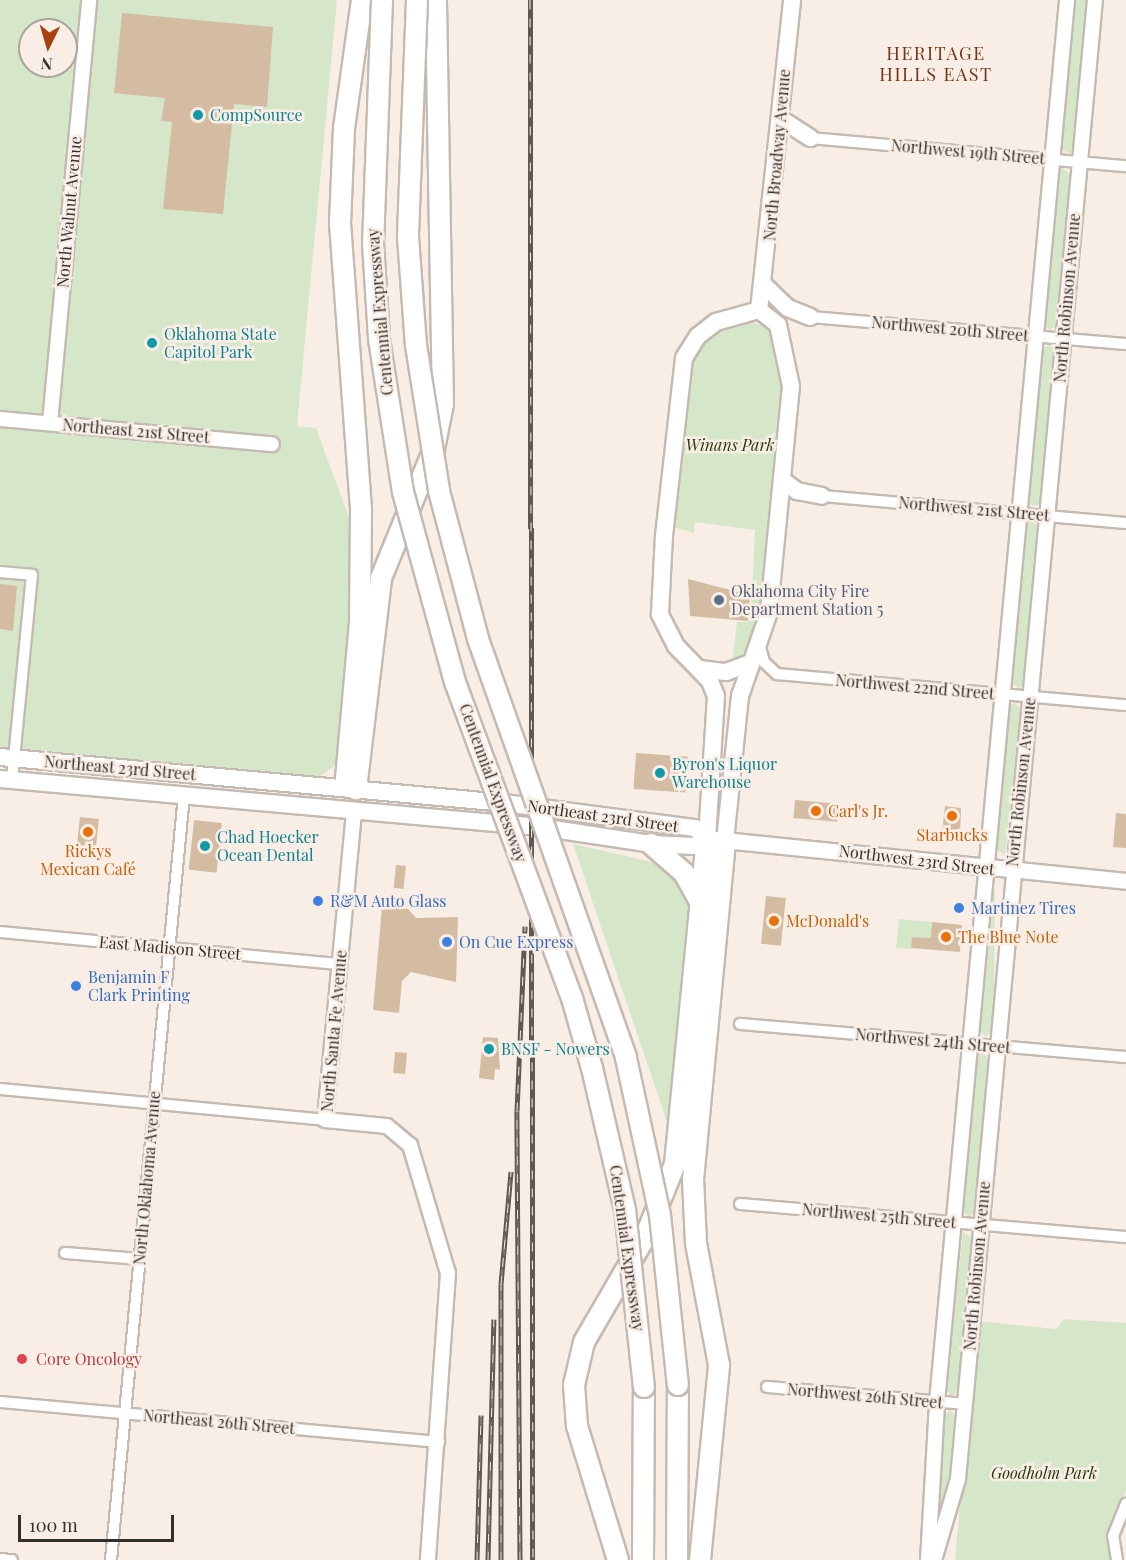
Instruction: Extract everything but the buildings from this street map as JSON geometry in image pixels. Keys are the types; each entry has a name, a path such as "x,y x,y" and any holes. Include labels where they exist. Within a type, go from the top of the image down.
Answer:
{"highway":[{"path":"356,789 346,778 360,622 357,442 340,223 344,128 362,0"},
{"name":"Centennial Expressway","path":"382,0 373,243 380,339 403,492 455,682 592,1068 625,1210 644,1387 643,1560"},
{"name":"Centennial Expressway","path":"417,0 408,237 416,345 439,491 478,639 626,1058 660,1215 678,1385 677,1560"},
{"path":"356,789 381,578 423,475 440,426 445,379 436,0"},
{"path":"618,1560 577,1426 576,1370 591,1329 671,1181 700,902 716,840"},
{"path":"700,1560 719,1365 696,1243 693,1180 716,840"},
{"path":"651,844 684,873 700,902"}],"main road":[{"name":"North Broadway Avenue","path":"759,310 764,285 792,0"},
{"path":"781,119 810,138"},
{"path":"764,285 788,308 810,317"},
{"path":"759,310 778,325 792,368 769,612 748,664 716,840 718,714 710,681 667,633 658,596 680,374 698,336 729,314 759,310"},
{"path":"782,480 796,491 822,496"},
{"path":"700,669 726,672 748,664"},
{"name":"Northeast 23rd Street","path":"7,757 356,789 695,828 716,840"},
{"name":"Northeast 23rd Street","path":"6,779 540,827 651,844 694,846 716,840"},
{"name":"North Santa Fe Avenue","path":"354,812 356,789"},
{"name":"Northwest 23rd Street","path":"716,840 1126,881"}],"street":[{"name":"North Walnut Avenue","path":"50,423 89,0"},
{"name":"North Robinson Avenue","path":"928,1560 937,1402 1067,0"},
{"name":"North Robinson Avenue","path":"933,1560 958,1479 996,1046 1095,0"},
{"name":"Northwest 19th Street","path":"810,138 1126,166"},
{"name":"Northwest 20th Street","path":"810,317 1126,344"},
{"name":"Northeast 21st Street","path":"0,419 272,444"},
{"name":"Northwest 21st Street","path":"822,496 1126,523"},
{"path":"0,572 32,575 6,779"},
{"name":"Northwest 22nd Street","path":"758,644 770,669 799,677 1126,705"},
{"name":"North Oklahoma Avenue","path":"111,1560 184,795"},
{"name":"North Santa Fe Avenue","path":"354,812 325,1120 387,1126 414,1153 450,1284 428,1560"},
{"name":"East Madison Street","path":"0,932 340,964"},
{"name":"Northwest 24th Street","path":"740,1024 1126,1057"},
{"path":"0,1089 325,1120"},
{"name":"Northwest 25th Street","path":"740,1204 1126,1237"},
{"path":"65,1253 140,1259"},
{"name":"Northwest 26th Street","path":"767,1388 964,1404"},
{"name":"Northeast 26th Street","path":"0,1401 439,1443"},
{"path":"1116,1560 1113,1536 1126,1503"},
{"path":"0,1559 12,1560"}],"green space":[{"name":"Oklahoma State Capitol Park","path":"0,0 337,0 297,426 316,428 350,520 349,636 339,752 337,764 320,776 0,747"},
{"path":"1072,0 1090,0 1076,147 1069,154 1058,145"},
{"path":"1062,168 1073,176 1059,326 1049,329 1042,325 1057,172"},
{"name":"Winans Park","path":"743,319 771,329 785,367 765,598 755,637 738,660 733,656 737,622 748,622 751,615 755,530 695,522 694,533 672,527 687,371 696,350 712,333"},
{"path":"1050,345 1056,351 1042,504 1032,506 1026,498 1041,348"},
{"path":"1032,521 1040,529 1025,683 1019,688 1010,683 1024,526"},
{"path":"1015,703 1023,712 1005,856 997,849 1003,741 1007,706"},
{"path":"573,844 666,865 680,880 691,905 671,1134"},
{"path":"995,890 992,1030 986,1037 978,1030 990,892"},
{"path":"899,919 932,922 931,938 913,937 911,949 896,948"},
{"path":"982,1052 989,1060 976,1211 969,1217 961,1210 976,1055"},
{"path":"963,1232 973,1239 960,1390 952,1396 945,1390"},
{"name":"Goodholm Park","path":"1064,1319 1126,1323 1126,1491 1110,1523 1111,1560 955,1560 977,1321 1056,1329"},
{"path":"950,1410 956,1417 950,1483 936,1537 942,1417"}],"railway":[{"path":"530,0 533,1560"},
{"path":"520,1560 517,1111 525,926"},
{"path":"501,1560 501,1284 511,1171"},
{"path":"488,1560 494,1319"},
{"path":"477,1560 481,1415"}],"place":[{"name":"CompSource","path":"198,115"},
{"name":"Oklahoma State Capitol Park","path":"152,343"},
{"name":"Oklahoma City Fire Department Station 5","path":"719,600"},
{"name":"Byron's Liquor Warehouse","path":"660,773"},
{"name":"Carl's Jr.","path":"816,811"},
{"name":"Starbucks","path":"952,816"},
{"name":"Rickys Mexican Café","path":"88,832"},
{"name":"Chad Hoecker Ocean Dental","path":"205,846"},
{"name":"R&M Auto Glass","path":"318,901"},
{"name":"Martinez Tires","path":"959,908"},
{"name":"McDonald's","path":"774,921"},
{"name":"The Blue Note","path":"946,937"},
{"name":"On Cue Express","path":"447,942"},
{"name":"Benjamin F Clark Printing","path":"76,986"},
{"name":"BNSF - Nowers","path":"489,1049"},
{"name":"Core Oncology","path":"22,1359"}],"district":[{"name":"HERITAGE HILLS EAST","path":"936,64"}]}
